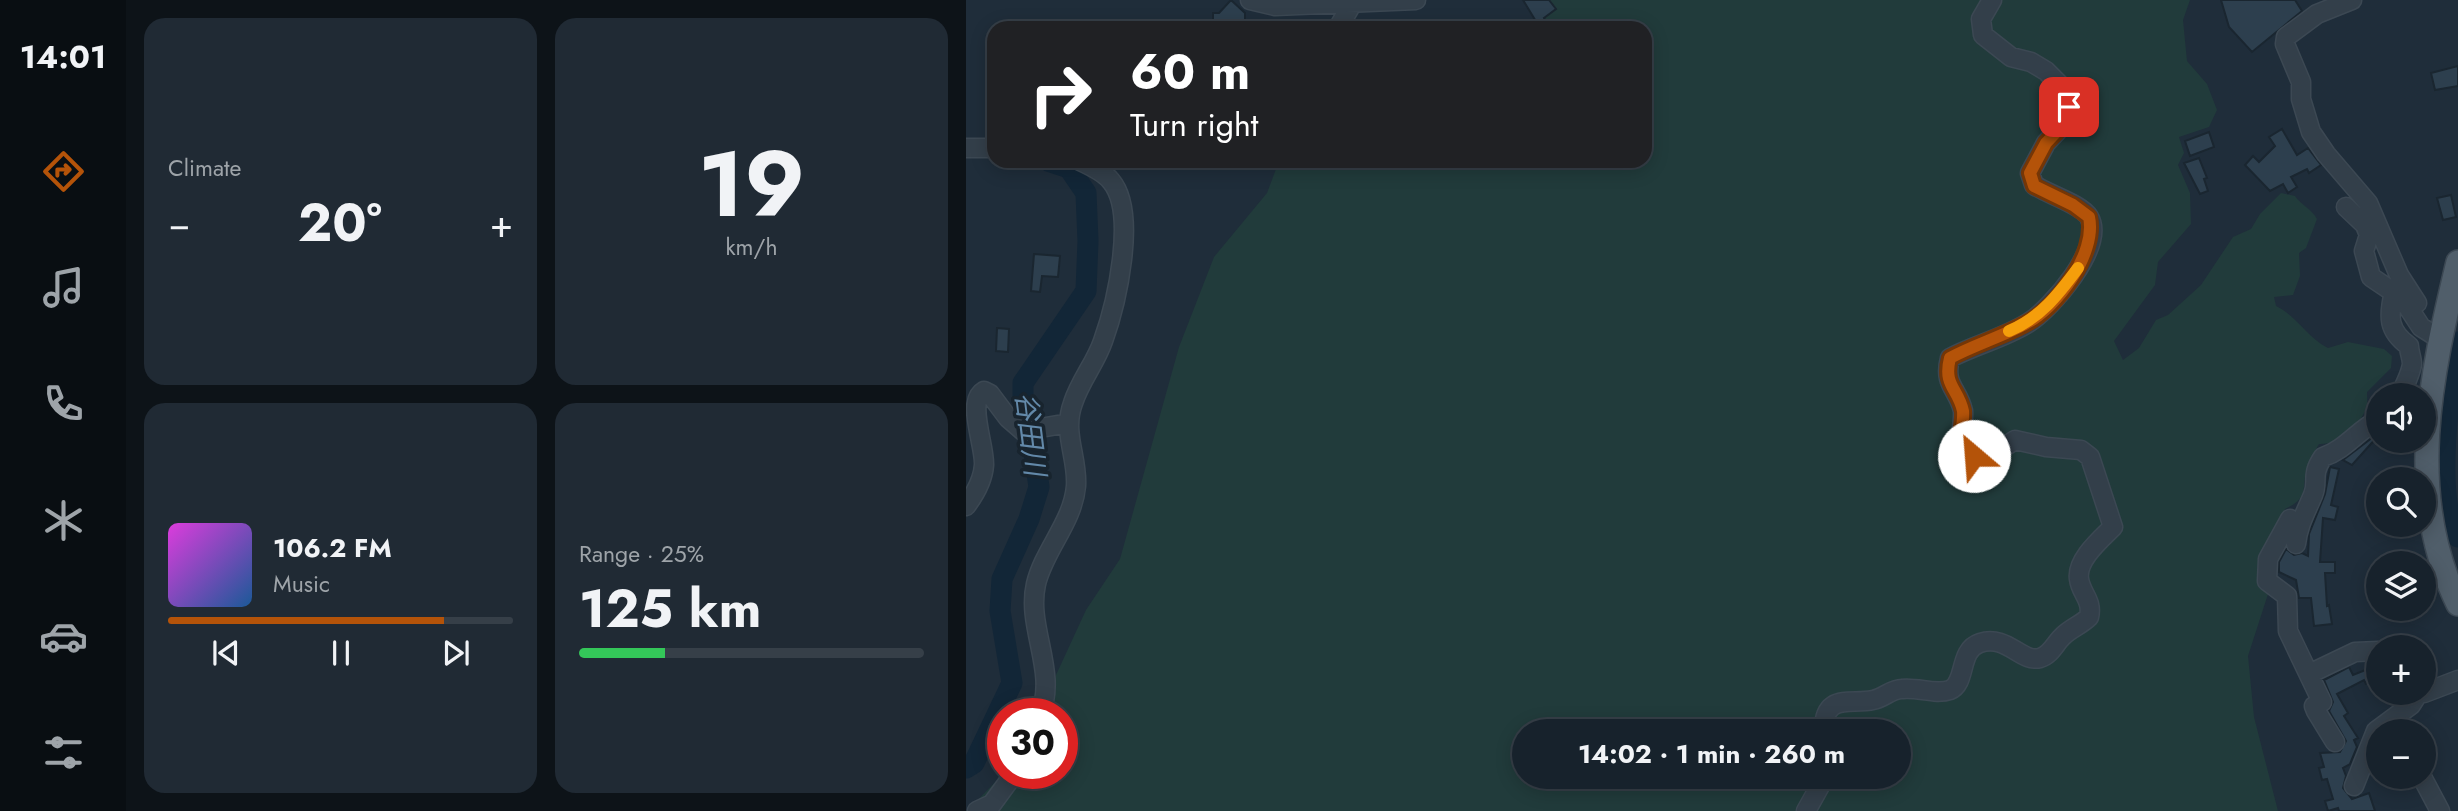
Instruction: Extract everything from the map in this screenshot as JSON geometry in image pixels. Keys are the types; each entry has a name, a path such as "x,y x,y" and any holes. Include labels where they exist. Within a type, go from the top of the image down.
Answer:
{"main road":[{"path":"2458,262 2431,381 2427,458 2436,540 2451,574 2458,604"}],"street":[{"path":"1250,0 1275,6 1416,0"},
{"path":"1824,719 1834,705 1844,701 1870,701 1902,689 1952,689 1958,684 1971,648 1979,643 1996,640 2031,657 2040,658 2049,652 2062,636 2089,617 2091,607 2078,578 2093,549 2113,527 2090,457 2081,450 2015,440 1989,457 1974,456 1961,445 1960,429 1964,415 1960,401 1949,385 1946,371 1950,358 2028,323 2050,304 2084,259 2092,231 2089,217 2073,205 2034,186 2030,173 2046,143 2062,126 2069,107 2063,88 2046,71 2031,62 2011,57 1983,35 1981,19 1992,0"},
{"path":"2352,0 2313,7 2286,37 2285,44 2301,82 2305,117 2326,155 2368,203 2399,275 2417,303"},
{"path":"1342,21 1352,4"},
{"path":"966,148 987,148"},
{"path":"1042,698 1045,672 1032,608 1036,582 1046,556 1059,536 1074,495 1069,423 1073,402 1103,342 1115,302 1123,236 1123,209 1112,182 1091,168"},
{"path":"2346,207 2365,225 2369,235 2364,251 2371,277 2407,302 2421,327 2440,339"},
{"path":"2394,292 2389,311 2397,339 2409,346 2412,363 2407,371 2408,383"},
{"path":"966,506 977,489 984,468 984,453 974,399 978,394 984,391 990,394 1008,418 1023,431 1069,423"},
{"path":"2296,544 2300,523 2315,489 2313,481 2317,465 2323,457 2332,456 2340,450 2366,425"},
{"path":"2290,519 2268,559 2267,581 2287,596 2288,631 2322,702 2314,706 2335,742"},
{"path":"2309,674 2355,652 2366,652"},
{"path":"2436,687 2458,680"},
{"path":"2392,719 2411,705"},
{"path":"2354,786 2366,760"},
{"path":"978,811 992,804 1003,789"},
{"path":"1805,811 1818,789"},
{"path":"2428,789 2440,811"}],"green space":[{"path":"1550,0 2190,0 2183,20 2187,61 2207,84 2217,110 2209,127 2179,137 2184,153 2178,165 2190,193 2191,224 2158,262 2155,285 2114,341 2123,360 2139,348 2156,320 2168,315 2201,285 2233,237 2251,229 2260,214 2281,193 2295,196 2317,219 2306,248 2299,253 2300,276 2293,295 2274,297 2276,306 2328,348 2348,342 2384,349 2392,356 2391,368 2376,383 2366,383 2366,409 2363,415 2340,438 2319,444 2307,467 2301,498 2285,509 2269,591 2248,656 2254,717 2278,811 967,811 988,789 1078,789 1078,698 1045,698 1086,610 1120,559 1179,347 1214,257 1267,193 1276,168 1652,168 1652,21 1529,21 1540,15"}],"building":[{"path":"1231,0 1245,13 1245,21 1213,21 1213,13 1219,13"},
{"path":"1523,0 1549,0 1556,9 1544,18 1546,21 1536,21"},
{"path":"2221,0 2295,0 2302,11 2252,52 2229,27"},
{"path":"2458,66 2458,86 2435,90 2431,73"},
{"path":"2282,129 2297,155 2308,148 2321,165 2309,173 2307,169 2291,177 2297,187 2288,193 2283,184 2270,191 2245,165 2253,156 2259,162 2275,146 2269,137"},
{"path":"2209,132 2214,147 2190,156 2185,141"},
{"path":"2199,158 2207,178 2204,179 2208,191 2200,194 2184,163"},
{"path":"2451,195 2456,217 2443,220 2437,198"},
{"path":"1034,254 1060,256 1058,277 1042,276 1040,292 1031,291"},
{"path":"997,328 1009,329 1008,352 996,351"},
{"path":"2366,442 2366,449 2352,465 2343,460"},
{"path":"2330,467 2339,469 2331,505 2338,507 2335,520 2323,518 2320,562 2335,562 2335,573 2325,573 2327,606 2329,605 2332,624 2314,626 2311,598 2299,598 2296,580 2279,572 2279,562 2286,549 2294,555 2302,553 2308,556 2309,534 2325,494"},
{"path":"2349,667 2353,675 2366,670 2366,684 2364,680 2337,694 2348,713 2344,716 2358,738 2354,740 2357,747 2350,764 2343,768 2346,776 2343,788 2352,799 2369,793 2375,811 2339,811 2338,808 2328,811 2325,801 2333,799 2327,779 2322,780 2319,768 2324,767 2320,753 2340,752 2346,741 2329,711 2333,702 2324,680"}],"waterway":[{"name":"谷田川","path":"966,768 974,763 1012,683 1000,611 1002,579 1029,519 1039,487 1033,445 1023,411 1023,383 1086,291 1086,193 1069,168"},
{"path":"2458,342 2448,413 2445,470 2450,519 2458,537"}],"slow traffic":[{"path":"2009,331 2028,323 2050,304 2078,268"}],"route":[{"path":"1974,456 1961,445 1960,429 1964,415 1960,401 1949,385 1946,371 1950,358 2028,323 2050,304 2084,259 2092,231 2089,217 2073,205 2034,186 2030,173 2046,143 2062,126 2069,107"}]}
